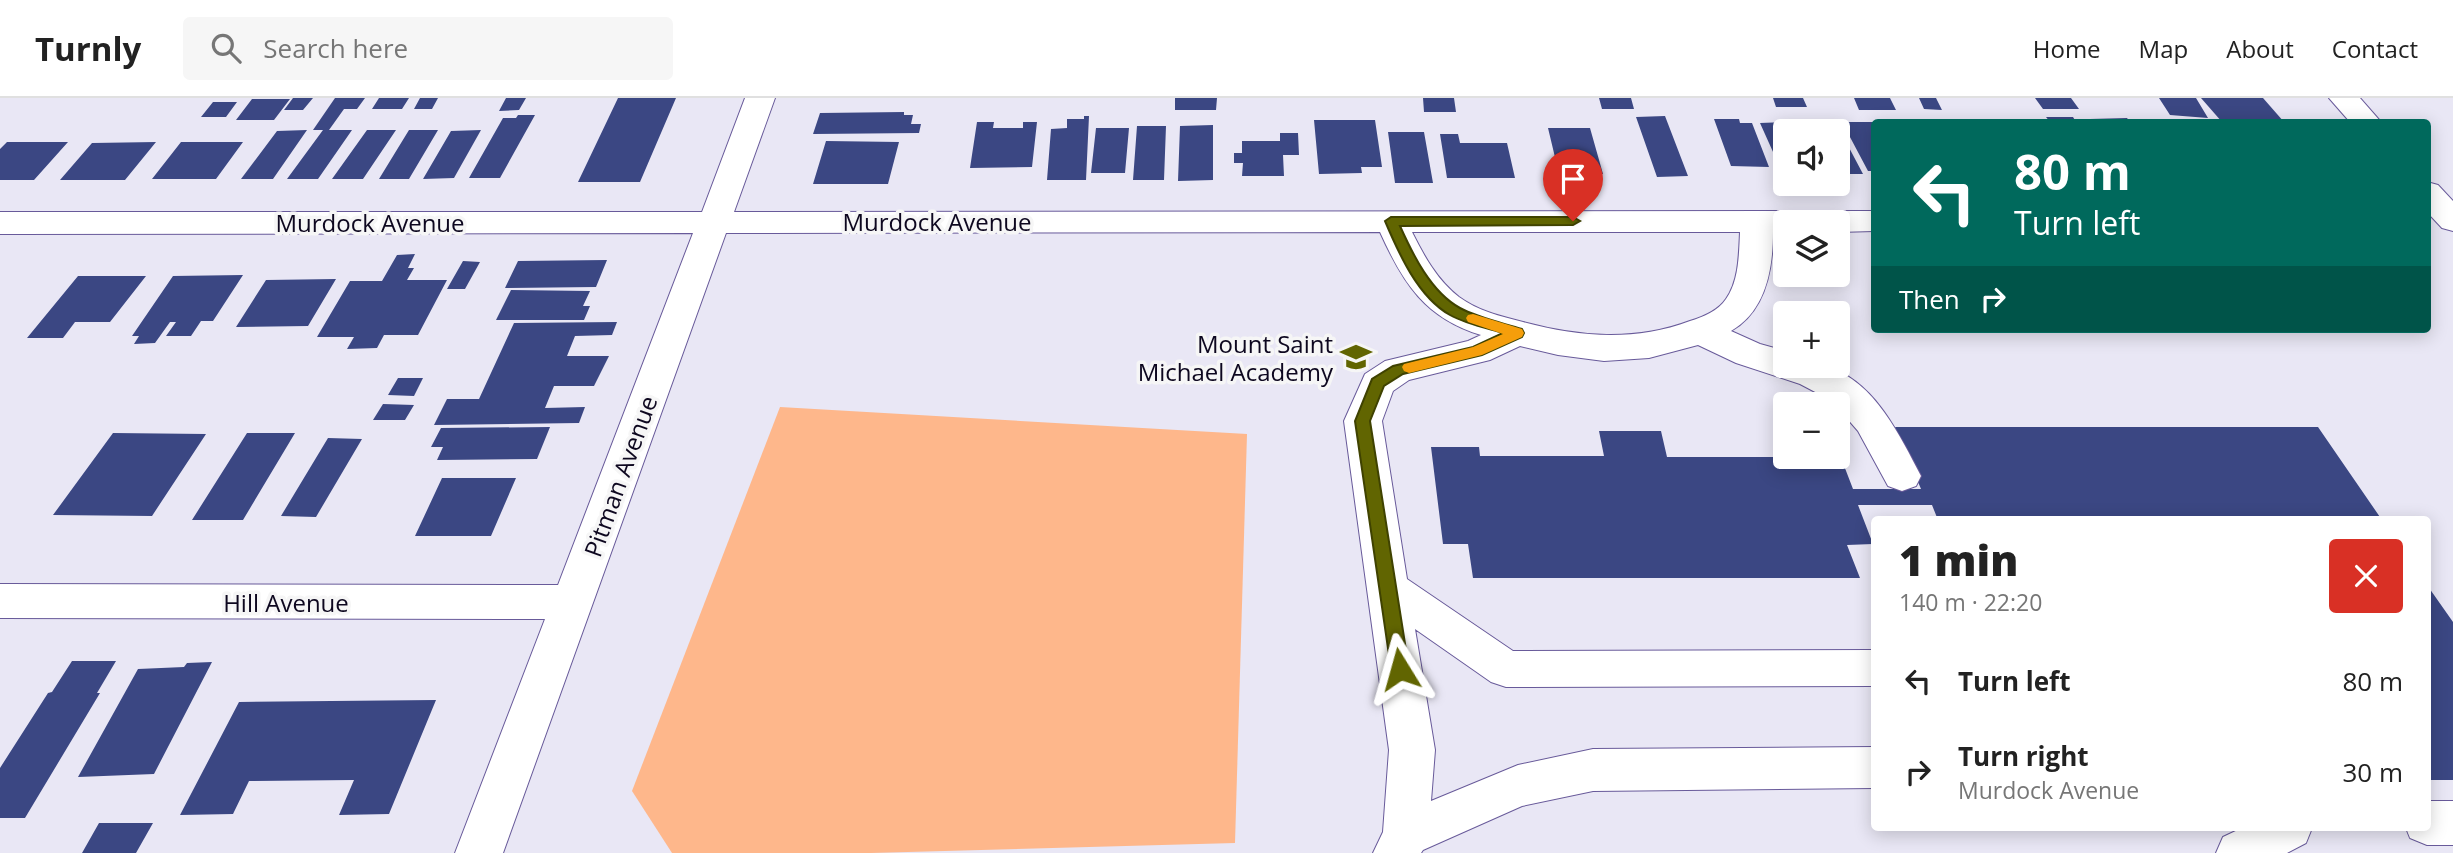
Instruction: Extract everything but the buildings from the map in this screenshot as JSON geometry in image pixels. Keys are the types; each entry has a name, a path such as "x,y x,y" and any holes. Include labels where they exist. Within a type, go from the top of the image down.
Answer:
{"street":[{"name":"Pitman Avenue","path":"480,853 760,98"},
{"path":"2344,98 2363,119"},
{"path":"2431,196 2453,221"},
{"path":"1391,221 1408,257 1434,294 1455,312 1517,333 1578,348 1612,351 1649,347 1699,331 1713,326 1737,310 1750,286 1757,248 1756,221"},
{"name":"Murdock Avenue","path":"0,223 1871,221"},
{"path":"2431,222 2453,221"},
{"path":"1699,331 1749,354 1773,361"},
{"path":"1402,843 1412,750 1363,421 1378,383 1398,370 1476,351 1517,333"},
{"path":"1824,378 1844,391 1877,427 1902,476"},
{"path":"1388,588 1506,669 1871,668"},
{"name":"Hill Avenue","path":"0,601 573,602"},
{"path":"1402,843 1518,786 1593,770 1871,768"},
{"path":"2431,823 2453,823"},
{"path":"2240,853 2283,831"}],"shaded area":[{"path":"780,407 1247,434 1235,843 871,853 672,853 632,791"}],"slow traffic":[{"path":"1409,367 1476,351 1517,333 1473,318"}],"place":[{"name":"Mount Saint Michael Academy","path":"1356,357"}],"route":[{"path":"1400,669 1363,421 1372,395 1378,383 1398,370 1476,351 1517,333 1455,312 1434,294 1408,257 1391,221 1573,221"}]}
